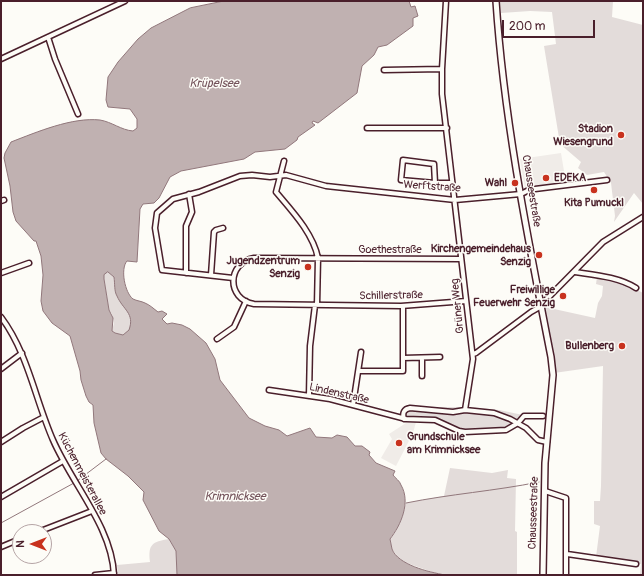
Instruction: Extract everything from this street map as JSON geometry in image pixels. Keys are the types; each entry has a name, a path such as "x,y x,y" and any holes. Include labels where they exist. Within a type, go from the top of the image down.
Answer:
{"main road":[{"name":"Chausseestraße","path":"496,1 504,85 521,194 553,375 547,442 543,575"}],"street":[{"path":"1,59 125,1"},
{"name":"Grüner Weg","path":"446,1 442,94 473,354 473,364 465,410"},
{"path":"48,37 55,59 78,114"},
{"path":"384,70 442,69"},
{"path":"368,128 447,128"},
{"path":"435,183 434,164 403,160 401,180 435,183 452,183"},
{"path":"284,161 276,192 311,239 318,258 316,305 310,346 309,396"},
{"name":"Werftstraße","path":"186,273 162,270 156,240 155,228 157,213 173,199 206,189 240,176 252,174 270,177 286,175 315,184 333,187 455,200 521,194 535,189 607,180"},
{"path":"189,194 192,212 186,226 186,273 233,278 236,292 246,301 234,327 217,339"},
{"path":"473,354 540,306 609,237 643,217"},
{"path":"211,275 214,232 223,228"},
{"name":"Goethestraße","path":"233,278 240,265 251,258 461,259"},
{"path":"1,272 29,263"},
{"path":"575,272 608,277 632,285 636,288"},
{"name":"Schillerstraße","path":"246,301 254,304 403,306 466,301"},
{"path":"359,371 403,371 403,306"},
{"name":"Küchenmeisterallee","path":"1,317 22,354 44,417 63,462 92,511 107,541 112,555 114,574"},
{"path":"353,405 361,352"},
{"path":"1,369 22,354"},
{"path":"403,358 440,357"},
{"path":"422,358 422,376"},
{"name":"Lindenstraße","path":"269,390 353,405 404,419 435,420 465,432 501,431 517,424 524,416 543,416"},
{"path":"404,419 403,415 407,408 453,412 465,410 494,413 510,419 526,428 538,440 547,442"},
{"path":"1,442 44,417"},
{"path":"1,497 63,462"},
{"path":"545,491 566,498 566,575"},
{"path":"52,527 92,511"},
{"path":"1,547 12,542"},
{"path":"567,554 636,564"},
{"path":"95,575 114,574"}],"shaded area":[{"path":"500,1 613,1 612,17 643,25 643,204 634,193 614,222 615,216 611,183 604,172 587,175 578,168 581,162 560,144 544,46 556,44 552,12 530,11 501,13"},
{"path":"561,153 566,183 525,189 520,159"},
{"path":"108,272 114,277 117,296 129,314 131,324 129,331 123,335 112,331 114,323 112,314 109,310 104,279 104,275"},
{"path":"597,277 628,285 643,293 643,575 640,575 641,564 596,557 600,526 594,524 594,501 600,501 601,486 603,366 554,373 543,310 545,307 595,318 598,303 602,296 603,286 596,284"},
{"path":"413,407 468,407 499,410 523,415 522,427 461,430 436,420 405,416 409,409"},
{"name":"Grundschule am Krimnicksee","path":"416,422 413,433 396,466 381,458 392,439 389,434 406,423"},
{"path":"450,468 492,473 508,470 507,478 516,479 515,531 517,532 517,575 445,575 435,573 401,561 392,549 390,539 396,531 406,503 444,496"},
{"path":"169,539 176,551 177,575 118,575 117,565 150,562 150,551 152,545 159,541"}],"water":[{"name":"Krimnicksee","path":"224,1 409,1 411,7 415,6 418,16 413,18 413,26 387,45 378,47 374,55 362,66 357,93 318,123 313,121 312,123 315,125 298,137 297,140 285,149 255,152 244,159 181,171 170,177 159,198 154,203 143,204 140,209 137,262 127,261 124,269 124,281 130,296 133,299 144,302 158,312 162,311 167,314 162,319 167,324 172,323 182,325 190,329 206,343 215,359 220,380 249,418 265,426 279,430 287,436 310,428 316,437 332,438 337,435 347,437 355,446 362,446 370,452 369,455 376,463 395,471 393,475 400,482 404,492 405,506 398,527 390,539 392,549 395,555 415,567 445,575 177,575 176,551 169,539 159,531 143,500 144,492 101,453 94,423 93,405 89,402 86,396 70,336 52,323 43,311 41,301 43,275 41,256 36,241 34,241 16,221 13,212 10,186 4,158 5,153 11,142 66,123 100,120 133,131 137,128 137,119 130,109 108,107 106,100 108,77 118,62 138,39 151,28 190,8","holes":["108,272 114,277 116,294 119,301 128,312 130,319 129,330 123,335 112,331 113,318 109,310 104,275"]}],"waterway":[{"path":"77,481 106,459"},
{"path":"406,503 539,482"},
{"path":"1,523 74,483"}],"place":[{"name":"Stadion Wiesengrund","path":"621,135"},
{"name":"EDEKA","path":"546,178"},
{"name":"Wahl","path":"515,183"},
{"name":"Kita Pumuckl","path":"594,190"},
{"name":"Kirchengemeindehaus Senzig","path":"539,255"},
{"name":"Jugendzentrum Senzig","path":"308,267"},
{"name":"Freiwillige Feuerwehr Senzig","path":"563,296"},
{"name":"Bullenberg","path":"622,346"},
{"name":"Grundschule am Krimnicksee","path":"399,443"}],"water label":[{"name":"Krüpelsee","path":"214,84"}]}
